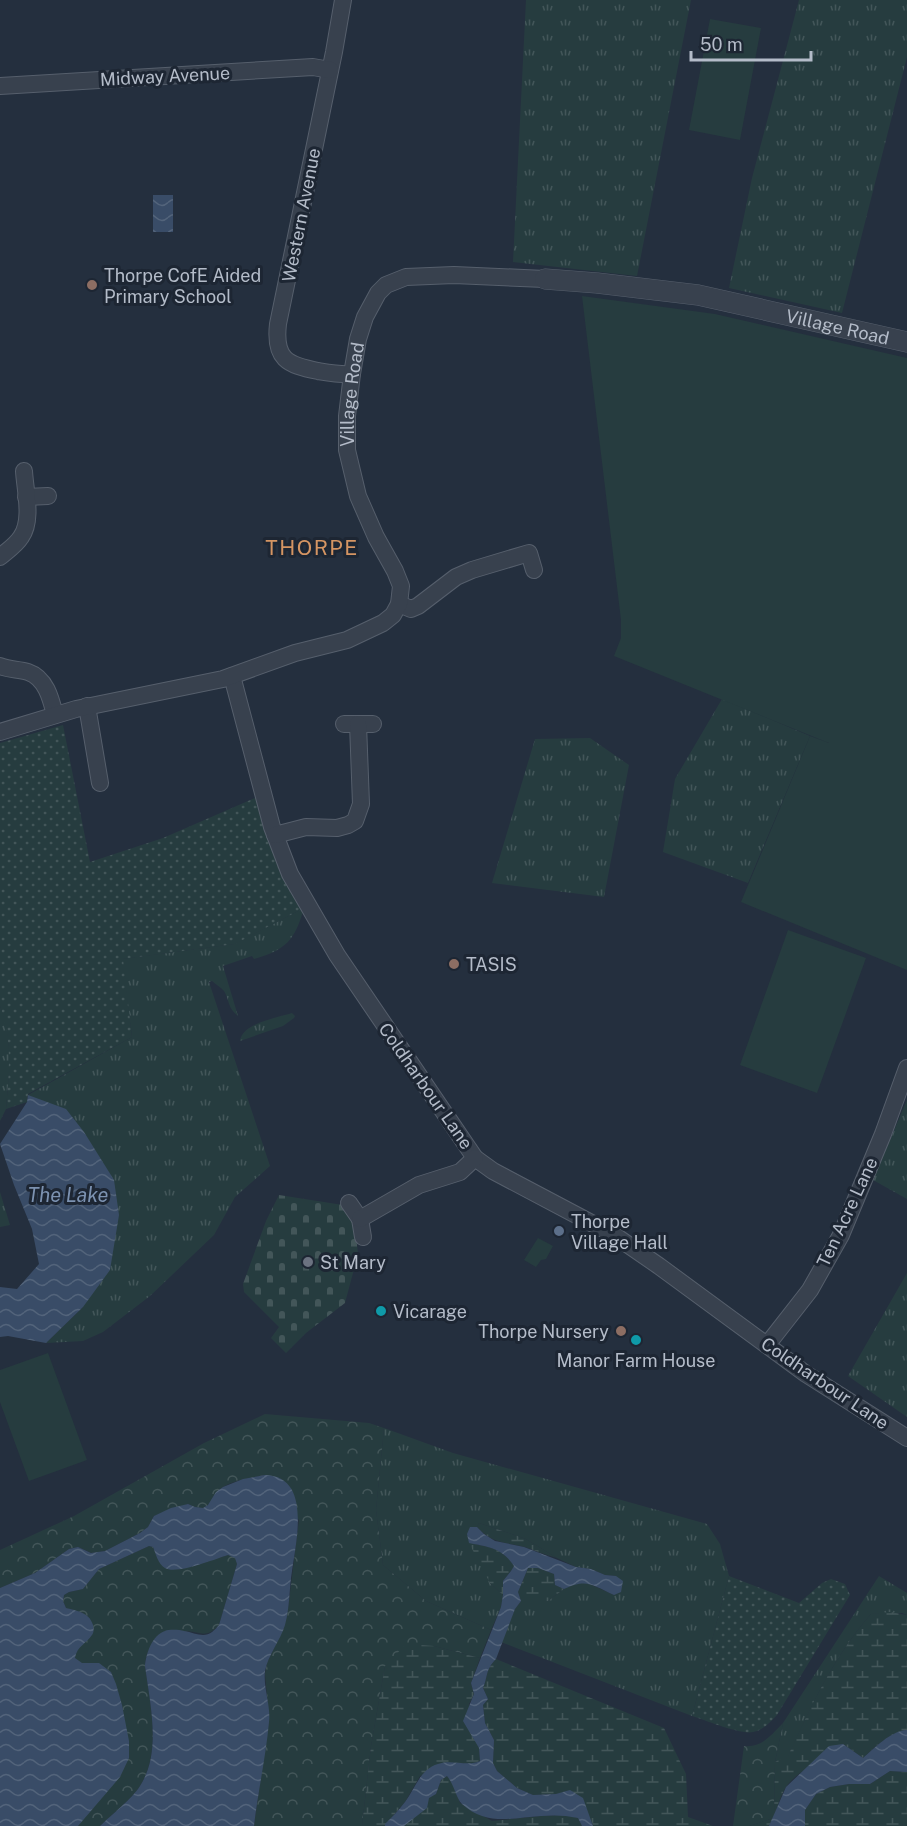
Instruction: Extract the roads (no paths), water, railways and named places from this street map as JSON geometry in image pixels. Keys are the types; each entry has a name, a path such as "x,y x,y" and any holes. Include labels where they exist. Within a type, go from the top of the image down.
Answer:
{"street":[{"name":"Western Avenue","path":"343,0 278,324 277,343 288,363 298,367 344,375 352,374"},
{"name":"Midway Avenue","path":"0,86 313,67 330,70"},
{"name":"Village Road","path":"399,604 401,593 398,578 358,496 346,436 352,374 361,327 372,302 386,285 406,277 426,275 597,283 698,295 907,342"},
{"path":"0,557 20,539 26,528 24,471"},
{"path":"26,497 48,496"},
{"path":"0,732 87,706 213,682 295,653 347,640 383,623 393,615 399,604 411,609 418,606 456,577 472,570 529,553 534,570"},
{"path":"0,666 8,670 29,672 41,681 50,695 55,715"},
{"name":"Coldharbour Lane","path":"232,676 275,835 290,874 337,954 476,1158 493,1171 614,1235 806,1374 907,1438"},
{"path":"87,706 100,783"},
{"path":"275,835 306,827 337,828 356,821 361,804 358,724"},
{"name":"Ten Acre Lane","path":"767,1345 810,1290 841,1235 883,1134 907,1068"},
{"path":"360,1219 420,1185 460,1172 476,1158"},
{"path":"349,1203 360,1219 363,1237"}],"water":[{"path":"153,195 173,195 173,232 153,232"},
{"name":"The Lake","path":"28,1095 66,1109 84,1132 114,1180 119,1215 110,1270 83,1307 46,1343 8,1336 0,1337 0,1287 17,1289 39,1264 32,1229 0,1144 27,1102"},
{"path":"265,1475 280,1478 290,1486 298,1512 298,1528 287,1618 265,1671 269,1722 254,1826 100,1826 136,1791 147,1773 153,1743 145,1666 150,1646 160,1633 167,1630 203,1635 214,1630 219,1625 237,1564 235,1558 228,1555 186,1568 170,1570 163,1566 153,1547 149,1546 99,1569 83,1589 64,1595 63,1601 66,1608 89,1617 94,1630 75,1658 82,1663 99,1663 111,1672 116,1684 129,1741 129,1758 120,1777 78,1826 0,1826 0,1588 35,1573 69,1549 78,1547 91,1553 105,1551 140,1533 148,1527 154,1516 171,1508 188,1504 203,1508 223,1487 243,1479"},
{"path":"470,1527 477,1527 495,1541 524,1547 576,1567 616,1576 623,1581 621,1592 614,1595 584,1583 564,1589 555,1585 554,1574 538,1568 528,1568 518,1592 521,1601 515,1609 496,1659 488,1670 483,1688 488,1699 483,1705 485,1723 494,1740 493,1763 497,1771 517,1788 533,1795 556,1794 570,1790 583,1798 593,1826 582,1826 578,1818 564,1816 500,1819 480,1815 462,1804 447,1776 441,1780 436,1794 429,1798 427,1808 404,1826 385,1826 427,1770 443,1763 480,1761 479,1748 463,1721 474,1694 471,1683 501,1607 503,1581 514,1566 500,1552 469,1543 467,1534"},
{"path":"907,1730 907,1772 890,1771 870,1784 830,1787 816,1794 805,1810 805,1826 769,1826 786,1787 829,1746 843,1744 863,1758 895,1733"}],"place":[{"name":"Thorpe CofE Aided Primary School","path":"92,285"},
{"name":"TASIS","path":"454,964"},
{"name":"Thorpe Village Hall","path":"559,1231"},
{"name":"St Mary","path":"308,1262"},
{"name":"Vicarage","path":"381,1311"},
{"name":"Thorpe Nursery","path":"621,1331"},
{"name":"Manor Farm House","path":"636,1340"}],"district":[{"name":"THORPE","path":"312,547"}]}
